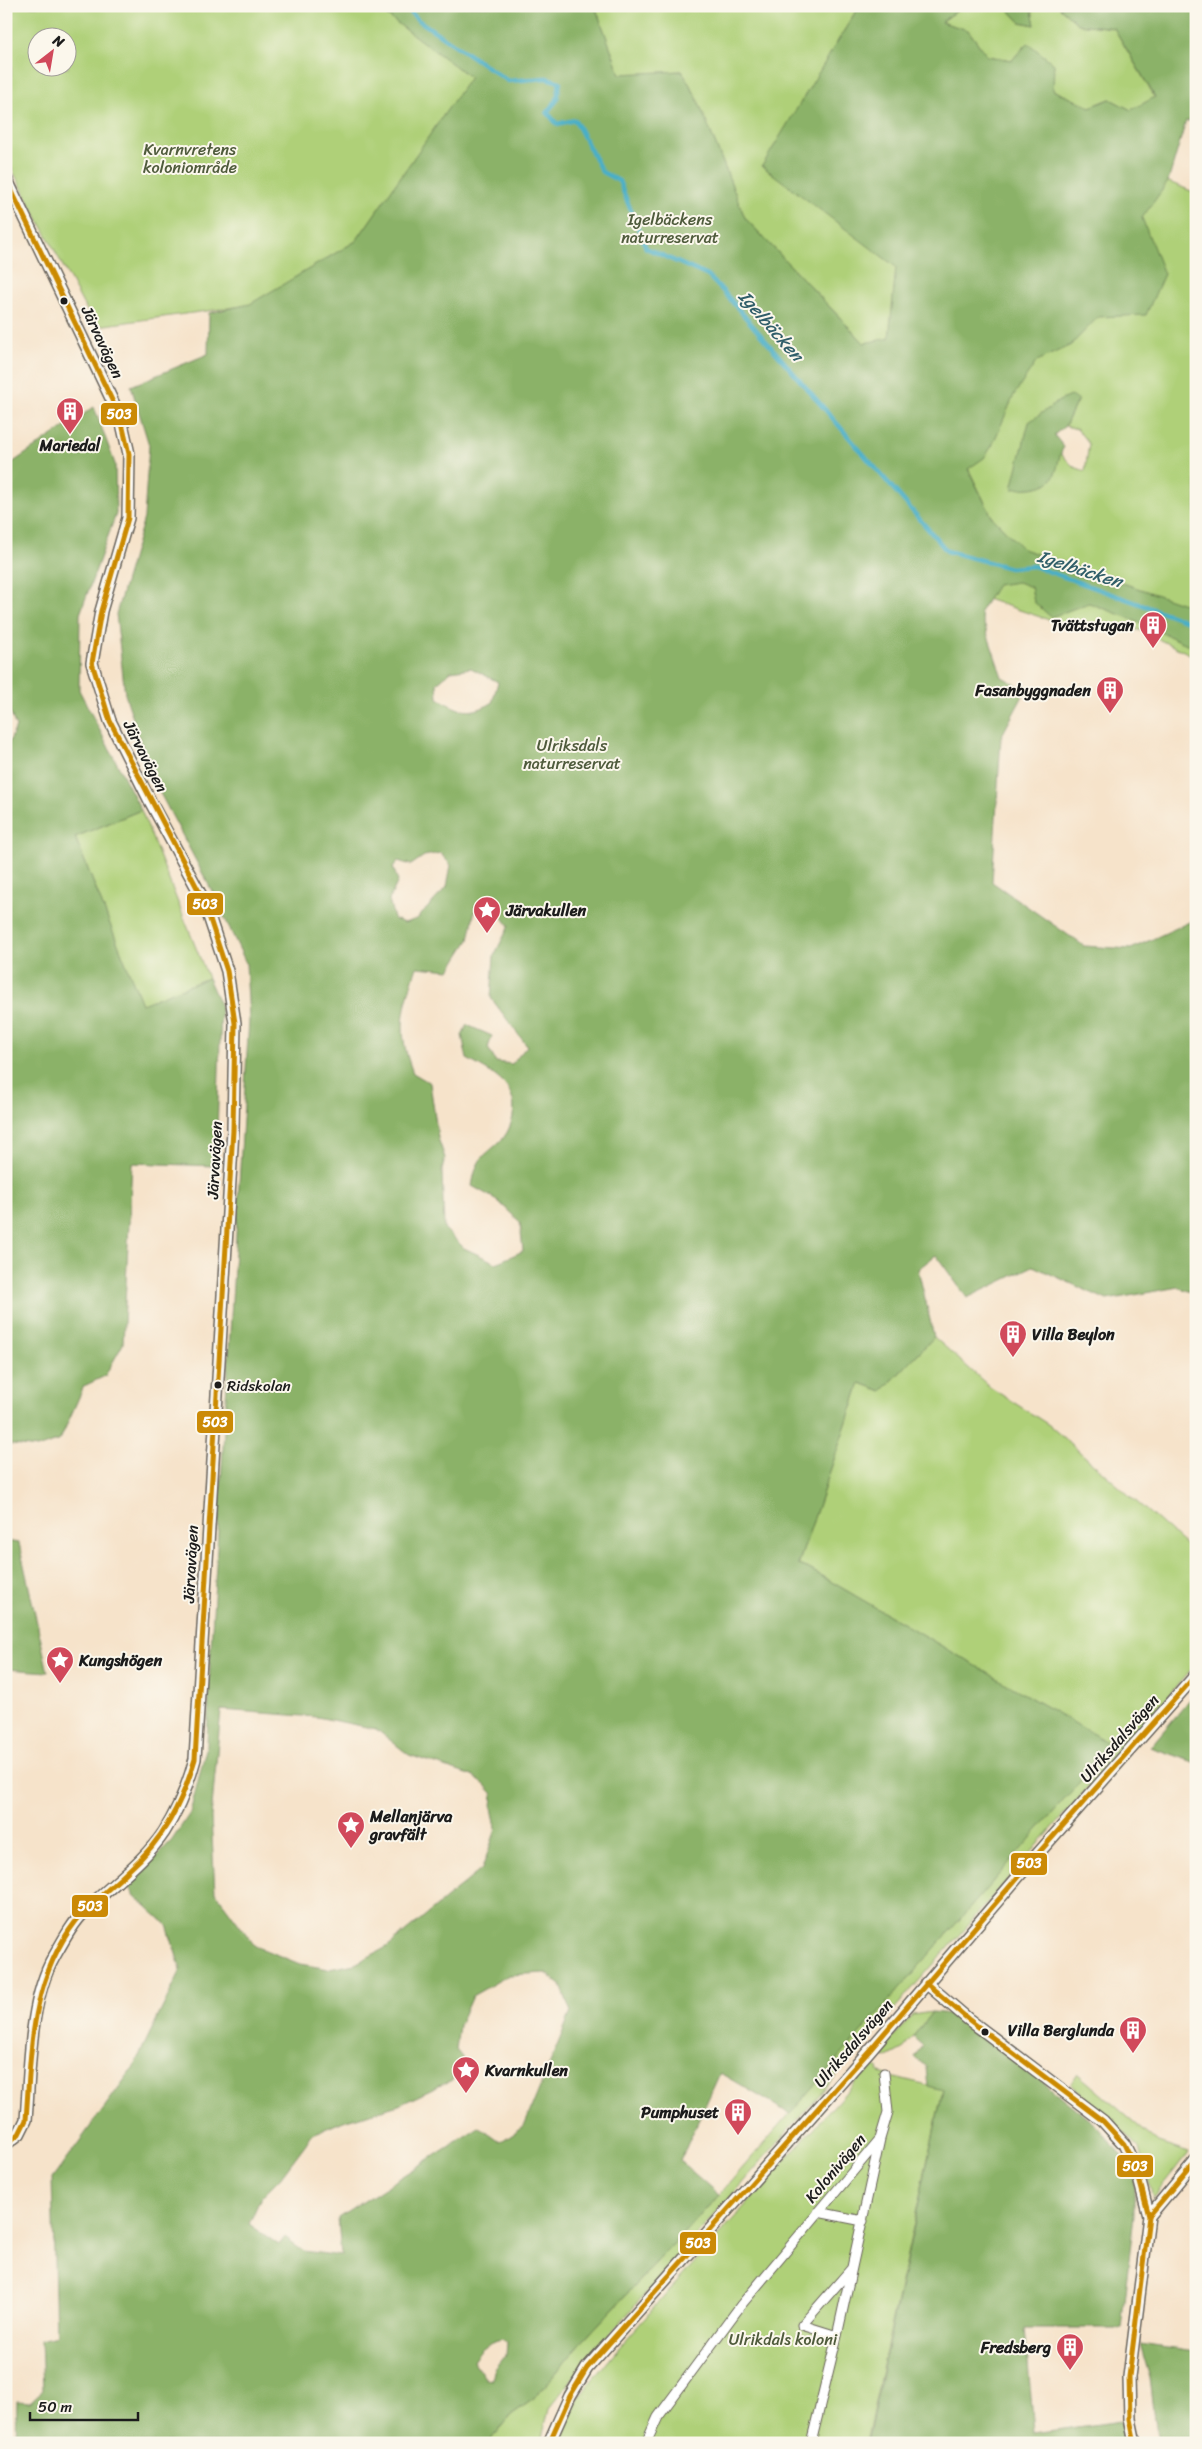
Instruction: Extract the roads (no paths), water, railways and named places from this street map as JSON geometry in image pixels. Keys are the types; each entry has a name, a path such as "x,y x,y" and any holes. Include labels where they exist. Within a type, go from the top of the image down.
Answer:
{"street":[{"name":"Järvavägen","path":"6,178 121,419 129,454 128,518 101,611 92,663 110,721 150,801 204,901 227,971 235,1023 233,1130 195,1759 189,1782 163,1833 144,1855 84,1912 53,1958 42,1987 36,2018 26,2120 19,2134 6,2144"},
{"name":"Ulriksdalsvägen","path":"549,2443 570,2396 587,2368 869,2051 926,1983 1196,1675"},
{"path":"926,1983 968,2019 1103,2121 1124,2144 1136,2171 1149,2216 1129,2377 1130,2419 1135,2443"},
{"path":"880,2139 888,2112 884,2073"},
{"name":"Kolonivägen","path":"646,2443 658,2417 741,2305 880,2139"},
{"name":"Kolonivägen","path":"811,2443 863,2222 880,2139"},
{"path":"1149,2216 1196,2160"},
{"path":"818,2212 863,2222"},
{"path":"837,2336 802,2325 852,2267"}],"waterway":[{"name":"Igelbäcken","path":"405,6 418,20 508,81 546,78 560,82 557,100 547,112 557,124 575,120 602,172 619,181 646,248 708,276 722,290 947,551 1010,568 1033,566 1196,624"}],"place":[{"name":"Mariedal","path":"70,435"},
{"name":"Tvättstugan","path":"1153,649"},
{"name":"Fasanbyggnaden","path":"1110,714"},
{"name":"Järvakullen","path":"487,934"},
{"name":"Villa Beylon","path":"1013,1358"},
{"name":"Ridskolan","path":"218,1385"},
{"name":"Kungshögen","path":"60,1684"},
{"name":"Mellanjärva gravfält","path":"351,1849"},
{"name":"Villa Berglunda","path":"1133,2054"},
{"name":"Kvarnkullen","path":"466,2094"},
{"name":"Pumphuset","path":"738,2136"},
{"name":"Fredsberg","path":"1070,2371"}],"park label":[{"name":"Kvarnvretens koloniområde","path":"190,158"},
{"name":"Igelbäckens naturreservat","path":"670,228"},
{"name":"Ulriksdals naturreservat","path":"572,754"},
{"name":"Ulrikdals koloni","path":"783,2339"}]}
